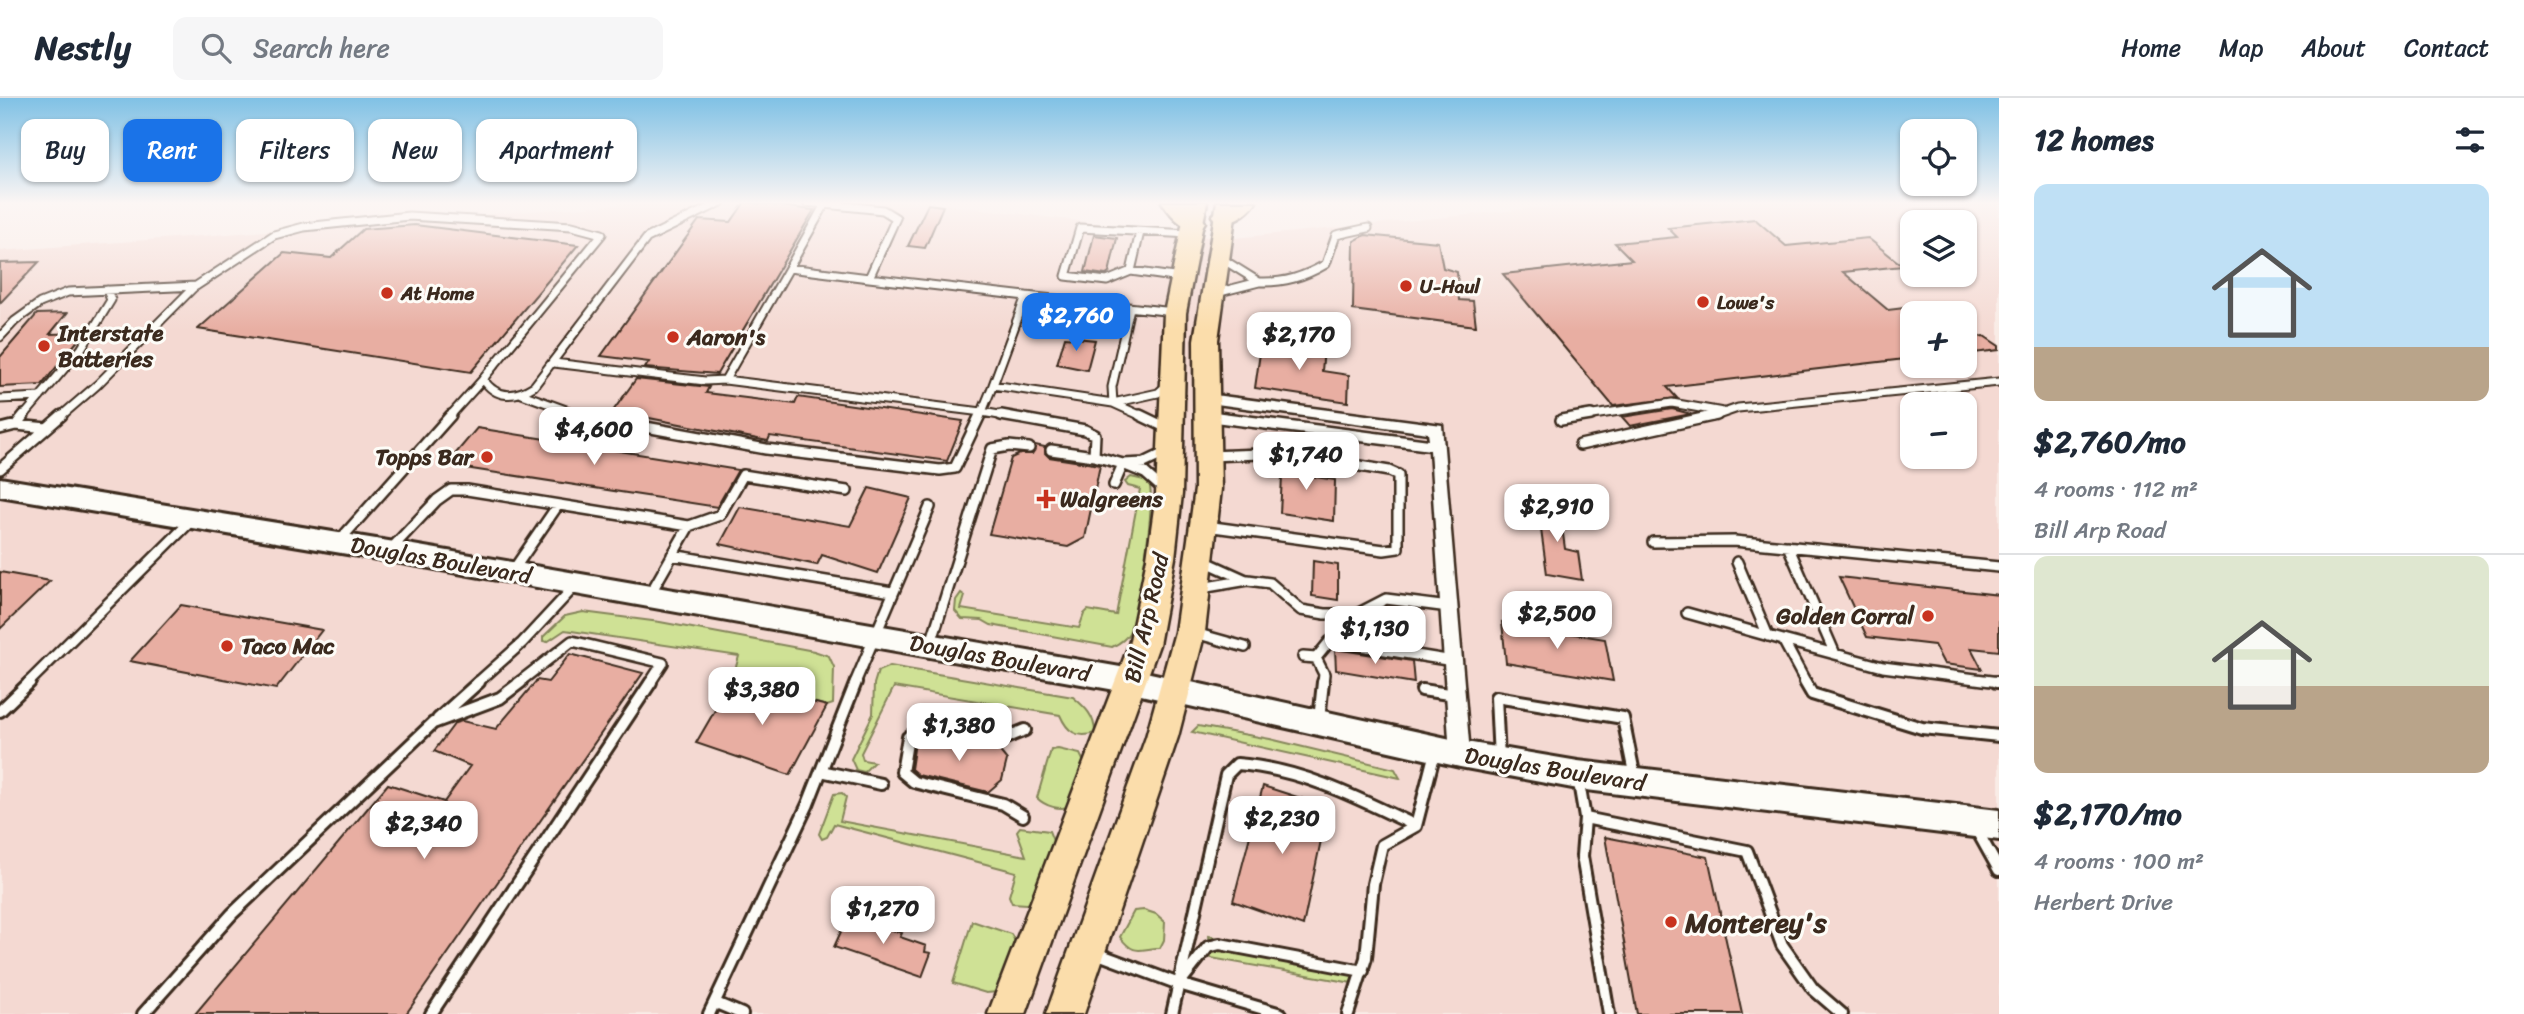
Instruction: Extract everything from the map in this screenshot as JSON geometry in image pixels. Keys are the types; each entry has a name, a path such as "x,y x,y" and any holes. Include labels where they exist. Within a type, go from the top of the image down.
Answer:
{"main road":[{"name":"Bill Arp Road","path":"1007,1014 1132,681 1154,600 1169,494 1175,313 1188,245"},
{"name":"Bill Arp Road","path":"1065,1014 1176,691 1189,632 1205,526 1208,456 1206,340 1220,245"},
{"name":"Douglas Boulevard","path":"0,487 338,542 1132,681 1448,751 1578,775 1986,824"}],"street":[{"path":"1207,407 1437,438 1456,695 1448,751"}],"lane":[{"path":"0,469 97,385 196,286 258,245"},
{"path":"338,542 485,377 593,245"},
{"path":"522,394 534,386 554,363 642,245"},
{"path":"725,380 802,245"},
{"path":"869,278 883,245"},
{"path":"1075,245 1066,276 1107,281 1131,271 1181,278"},
{"path":"1131,271 1137,245"},
{"path":"1211,294 1259,282 1278,283 1304,277 1326,264 1331,245"},
{"path":"1217,255 1259,282"},
{"path":"789,268 1175,313"},
{"path":"0,337 15,321 40,303 68,292 196,286"},
{"path":"16,425 66,368 106,312 111,300 107,290"},
{"path":"485,377 482,379 490,390 502,395 522,394 584,417 766,449 940,470 955,468 982,412 1026,296"},
{"path":"1113,403 1112,387 1130,307"},
{"path":"554,363 705,381 725,380 982,412 1085,430 1095,435 1094,456"},
{"path":"1113,403 1158,393 1172,381"},
{"path":"1580,445 1707,419 1738,408 1999,382"},
{"path":"993,385 1113,403 1156,420 1171,439 1164,454 1144,463 1123,464"},
{"path":"0,399 40,397"},
{"path":"1561,420 1672,403 1725,413"},
{"path":"0,429 16,425 47,428"},
{"path":"930,646 992,449 1009,446 1029,448"},
{"path":"1051,450 1094,456 1123,464 1145,473 1169,494"},
{"path":"1205,526 1384,550 1398,548 1398,475 1389,471 1285,453 1223,458 1208,456"},
{"path":"1114,485 1123,464"},
{"path":"389,551 437,500 451,490 467,490 689,526 720,515 743,475 847,491"},
{"path":"512,572 558,505"},
{"path":"743,1014 712,1009 789,846 892,592 930,507"},
{"path":"0,711 194,518"},
{"path":"649,596 689,526"},
{"path":"1653,542 1734,541 1999,567"},
{"path":"1788,546 1835,654"},
{"path":"672,555 892,592"},
{"path":"1200,559 1248,580 1270,583 1286,594 1301,610 1325,614 1357,614 1386,599 1449,607"},
{"path":"1737,562 1768,636"},
{"path":"1195,589 1248,580"},
{"path":"143,1014 232,914 433,723 522,643 578,584"},
{"path":"1687,613 1883,667 1999,682"},
{"path":"1189,632 1245,647"},
{"path":"1783,640 1812,694 1922,727 1999,736"},
{"path":"431,1014 663,663 572,641 500,698 433,723"},
{"path":"1316,658 1330,641 1453,661"},
{"path":"1303,657 1316,658"},
{"path":"1316,658 1324,674 1319,722"},
{"path":"1423,690 1456,695"},
{"path":"1499,761 1496,697 1623,718 1636,783"},
{"path":"1023,817 1003,804 914,782 902,772 908,737 920,729 999,741 1025,730"},
{"path":"1348,1014 1366,958 1373,884 1382,845 1416,826 1448,751"},
{"path":"1172,1014 1226,775 1237,764 1264,764 1343,792 1416,826"},
{"path":"821,771 881,784"},
{"path":"1578,775 1585,818 1582,856 1609,1014"},
{"path":"1585,818 1747,851 1782,945 1814,989 1842,1014"},
{"path":"1986,824 1999,870"},
{"path":"1179,984 1208,947 1220,944 1363,971"},
{"path":"1087,950 1179,984 1281,1014"}],"shaded area":[{"path":"83,245 1900,245 1900,287 1977,287 1977,245 1999,245 1999,1014 0,1014 0,251"}],"green space":[{"path":"1131,477 1148,481 1151,508 1146,555 1133,622 1122,641 1112,647 991,625 982,620 962,619 955,611 956,600 961,593 965,596 961,609 1079,628 1088,610 1116,615 1140,489 1128,486 1125,482"},
{"path":"583,612 660,622 829,656 834,667 833,704 827,706 732,681 739,656 565,630 547,642 543,641 543,637 565,616"},
{"path":"890,666 1073,697 1091,717 1095,733 1082,735 1073,732 1060,715 894,687 861,753 863,760 874,762 864,772 856,770 851,759 873,714 874,684 878,671"},
{"path":"1198,726 1270,739 1395,769 1400,778 1192,732"},
{"path":"1051,750 1080,754 1086,766 1071,806 1062,808 1048,805 1037,798"},
{"path":"842,793 846,797 840,821 1026,856 1017,831 1020,827 1049,831 1055,846 1035,899 1027,904 1012,903 1009,896 1016,872 834,824 827,837 822,839 819,834 834,794"},
{"path":"1144,910 1156,914 1165,922 1164,940 1160,948 1134,949 1120,937 1134,911"},
{"path":"972,921 1011,934 1015,941 998,992 986,993 953,983"},
{"path":"1209,936 1356,965 1358,984 1211,958"}],"building":[{"name":"At Home","path":"346,245 578,245 471,372 198,329 284,253 331,258"},
{"path":"681,245 793,245 717,374 645,368 649,362 601,356"},
{"path":"909,245 926,245 925,248"},
{"path":"1092,245 1115,245 1109,273 1106,275 1085,272"},
{"name":"U-Haul","path":"1354,245 1439,245 1443,268 1457,272 1459,300 1473,301 1476,326 1353,310"},
{"name":"Lowe's","path":"1617,245 1876,245 1900,266 1843,272 1888,310 1900,309 1900,360 1667,387 1677,398 1613,406 1503,274 1632,260"},
{"path":"39,262 0,303 0,263"},
{"name":"Interstate Batteries","path":"67,313 50,334 84,333 42,385 0,387 0,357 37,314"},
{"path":"1984,336 1999,346 1999,350 1977,353 1977,337"},
{"path":"1065,337 1095,340 1087,370 1057,364"},
{"path":"1262,339 1324,348 1322,371 1349,375 1348,402 1255,388"},
{"path":"636,379 709,387 706,393 795,404 798,397 963,421 947,461 770,436 768,441 613,411"},
{"path":"1672,409 1691,414 1630,426 1622,417"},
{"path":"477,428 738,470 717,507 446,465"},
{"name":"Walgreens","path":"1035,445 1045,447 1045,453 1049,457 1100,465 1085,538 1068,547 989,534 1011,458 1020,454 1032,454"},
{"path":"1283,460 1316,465 1315,477 1335,480 1334,521 1280,513"},
{"path":"869,488 911,498 878,573 822,555 817,565 720,544 740,507 850,526"},
{"path":"1537,500 1559,504 1565,549 1578,552 1582,580 1547,574"},
{"path":"1313,561 1338,565 1338,600 1312,596"},
{"path":"0,572 50,581 0,629"},
{"name":"Golden Corral","path":"1839,577 1999,595 1999,651 1971,648 1982,669 1944,664 1934,645 1867,637"},
{"name":"Taco Mac","path":"181,605 322,630 276,689 130,661"},
{"path":"1502,622 1605,639 1613,681 1506,663"},
{"path":"1335,649 1412,661 1414,683 1336,670"},
{"path":"570,654 643,673 406,1014 195,1014 388,784 444,802 470,766 434,751 455,723 462,721 496,729 537,680 548,682"},
{"path":"732,681 827,706 790,775 696,743"},
{"path":"923,737 998,749 1007,760 1002,780 988,792 918,775 911,769 915,742"},
{"path":"1263,786 1328,807 1303,926 1233,901"},
{"name":"Monterey's","path":"1605,837 1708,857 1742,1014 1637,1014"},
{"path":"848,916 902,933 900,937 926,946 925,952 931,953 922,977 834,947"}],"place":[{"name":"U-Haul","path":"1406,286"},
{"name":"At Home","path":"387,293"},
{"name":"Lowe's","path":"1703,302"},
{"name":"Aaron's","path":"673,337"},
{"name":"Interstate Batteries","path":"44,346"},
{"name":"Topps Bar","path":"487,457"},
{"name":"Walgreens","path":"1046,499"},
{"name":"Golden Corral","path":"1928,616"},
{"name":"Taco Mac","path":"227,646"},
{"name":"Monterey's","path":"1671,922"}]}
